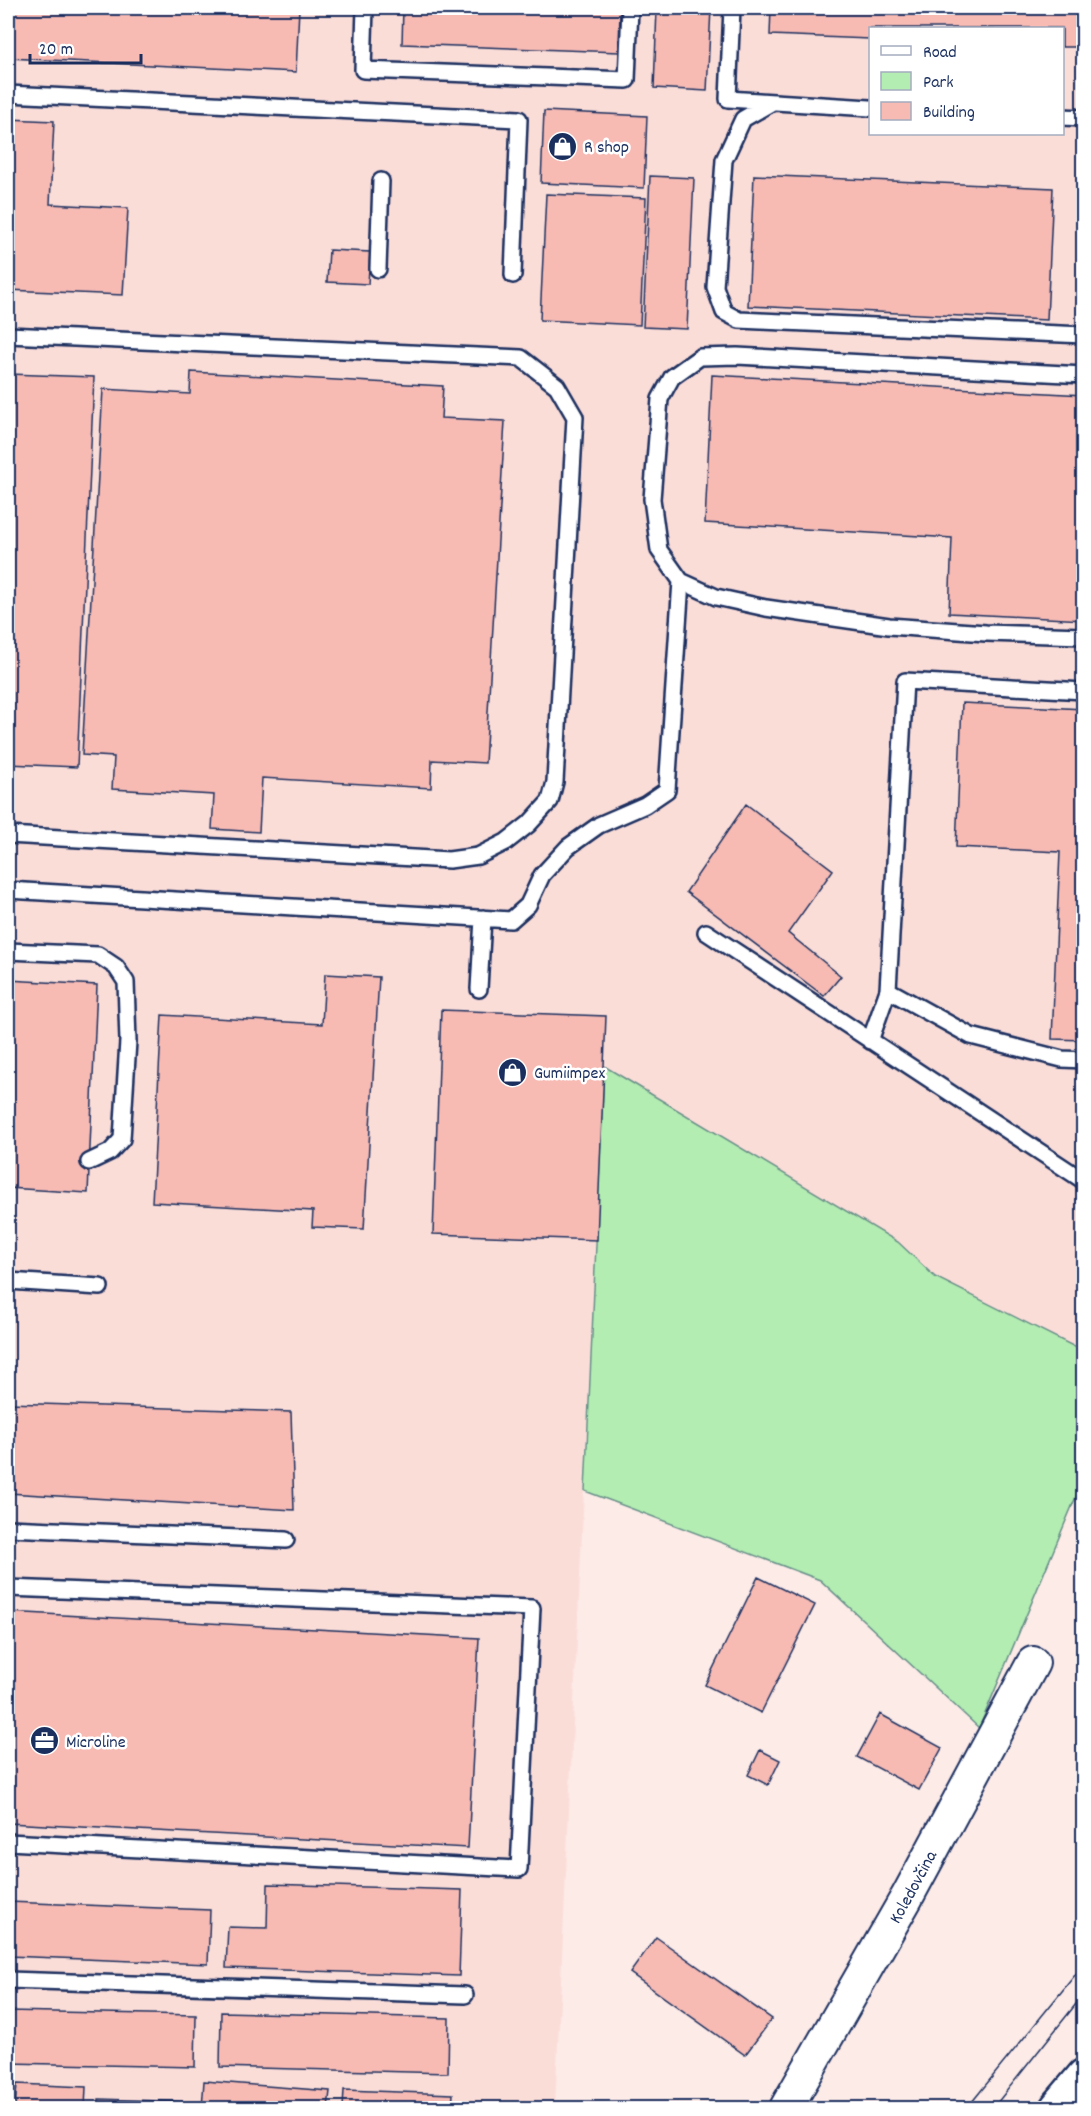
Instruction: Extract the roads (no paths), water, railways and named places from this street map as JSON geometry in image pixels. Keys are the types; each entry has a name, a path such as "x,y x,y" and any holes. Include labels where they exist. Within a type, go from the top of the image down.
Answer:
{"street":[{"name":"Koledovčina","path":"786,2109 907,1898 1033,1663"},
{"path":"1057,2109 1083,2076"}],"lane":[{"path":"365,8 363,70 627,80 630,8"},
{"path":"732,8 728,99 869,108"},
{"path":"8,94 519,119 513,275"},
{"path":"771,103 743,119 724,160 715,287 724,312 739,320 1083,335"},
{"path":"1064,117 1083,118"},
{"path":"378,269 381,181"},
{"path":"8,335 521,358 557,386 575,417 555,782 550,801 529,824 506,842 478,856 449,860 8,835"},
{"path":"1083,375 737,356 700,357 672,377 660,399 651,499 659,550 681,581 716,597 766,608 889,626 986,633 1083,636"},
{"path":"8,890 511,920 528,905 542,875 568,847 599,825 645,805 667,790 681,581"},
{"path":"870,1041 888,990 905,681 1083,691"},
{"path":"479,989 483,918"},
{"path":"706,932 1083,1181"},
{"path":"8,951 98,955 116,967 126,982 128,1041 122,1139 110,1152 89,1162"},
{"path":"888,990 970,1036 1062,1059 1083,1060"},
{"path":"8,1281 100,1287"},
{"path":"8,1528 286,1540"},
{"path":"8,1588 532,1608 519,1869 8,1842"},
{"path":"8,1980 465,1995"}],"tram line":[{"path":"967,2108 1084,1964"},
{"path":"993,2108 1084,1994"}],"place":[{"name":"R shop","path":"563,146"},
{"name":"Gumiimpex","path":"513,1072"},
{"name":"Microline","path":"45,1741"}]}
